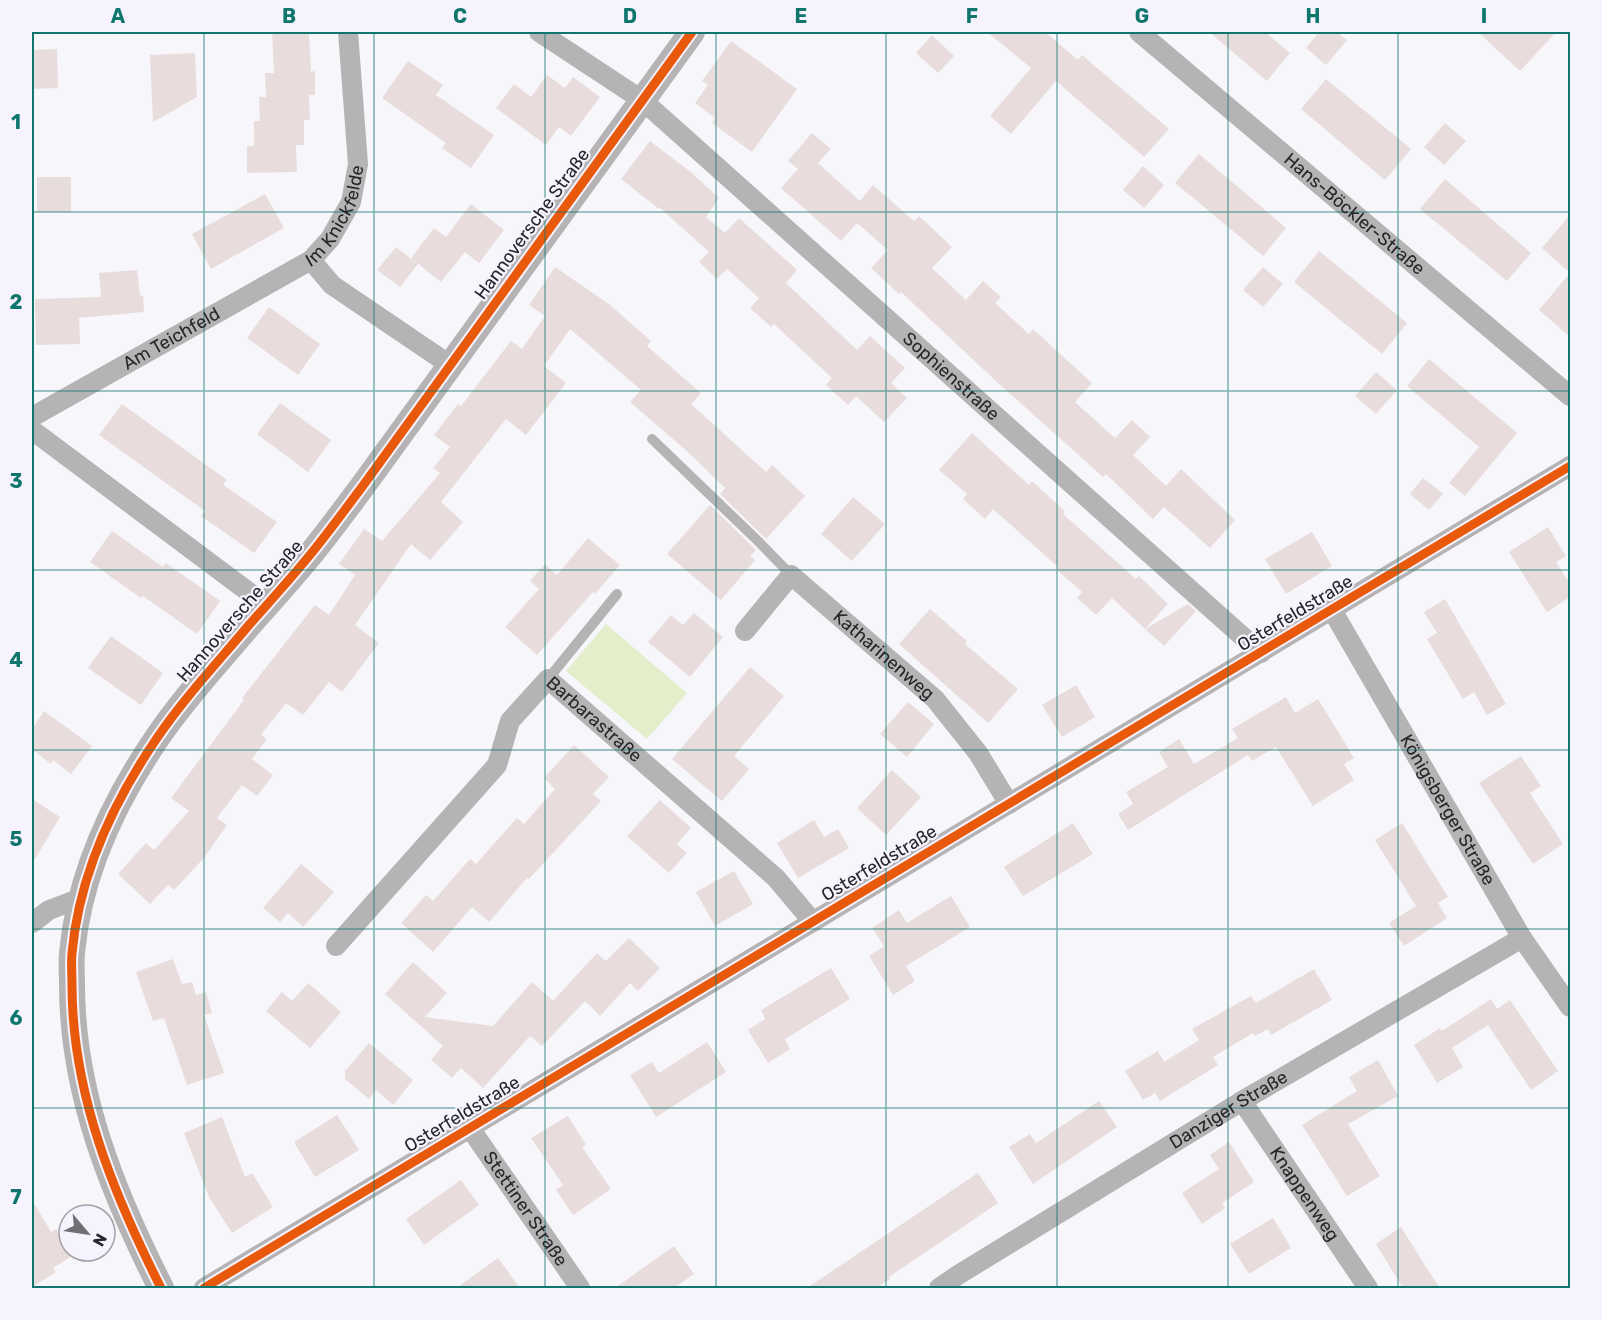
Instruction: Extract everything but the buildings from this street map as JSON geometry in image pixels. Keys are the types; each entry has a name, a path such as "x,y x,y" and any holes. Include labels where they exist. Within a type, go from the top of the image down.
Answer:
{"street":[{"name":"Im Knickfelde","path":"348,32 358,164 351,202 330,239 310,260 332,285 450,365"},
{"path":"539,32 642,100"},
{"name":"Hannoversche Straße","path":"161,1288 122,1206 97,1139 78,1061 72,1005 72,953 81,898 99,846 124,793 157,738 195,687 336,521 692,32"},
{"name":"Hans-Böckler-Straße","path":"1139,32 1570,396"},
{"name":"Sophienstraße","path":"642,100 1261,653"},
{"name":"Am Teichfeld","path":"32,417 310,260"},
{"name":"Hannoversche Straße","path":"32,417 266,605"},
{"name":"Osterfeldstraße","path":"204,1288 1570,466"},
{"path":"745,631 791,575"},
{"name":"Katharinenweg","path":"791,575 935,699 978,753 1009,804"},
{"name":"Königsberger Straße","path":"1332,610 1522,938 1570,1007"},
{"name":"Barbarastraße","path":"336,946 497,765 510,721 548,679 776,878 813,922"},
{"path":"32,923 49,910 81,898"},
{"name":"Danziger Straße","path":"939,1288 963,1282 1242,1101 1522,938"},
{"name":"Knappenweg","path":"1242,1101 1368,1288"},
{"name":"Stettiner Straße","path":"470,1128 580,1288"}],"lane":[{"path":"651,439 791,575"},
{"path":"548,679 617,594"}],"green space":[{"path":"606,624 687,693 647,739 566,671"}],"cycle path":[{"path":"161,1288 127,1216 98,1141 79,1065 74,1025 72,953 82,896 101,840 141,762 167,723 335,524 692,32"},
{"path":"204,1288 1570,466"}]}
